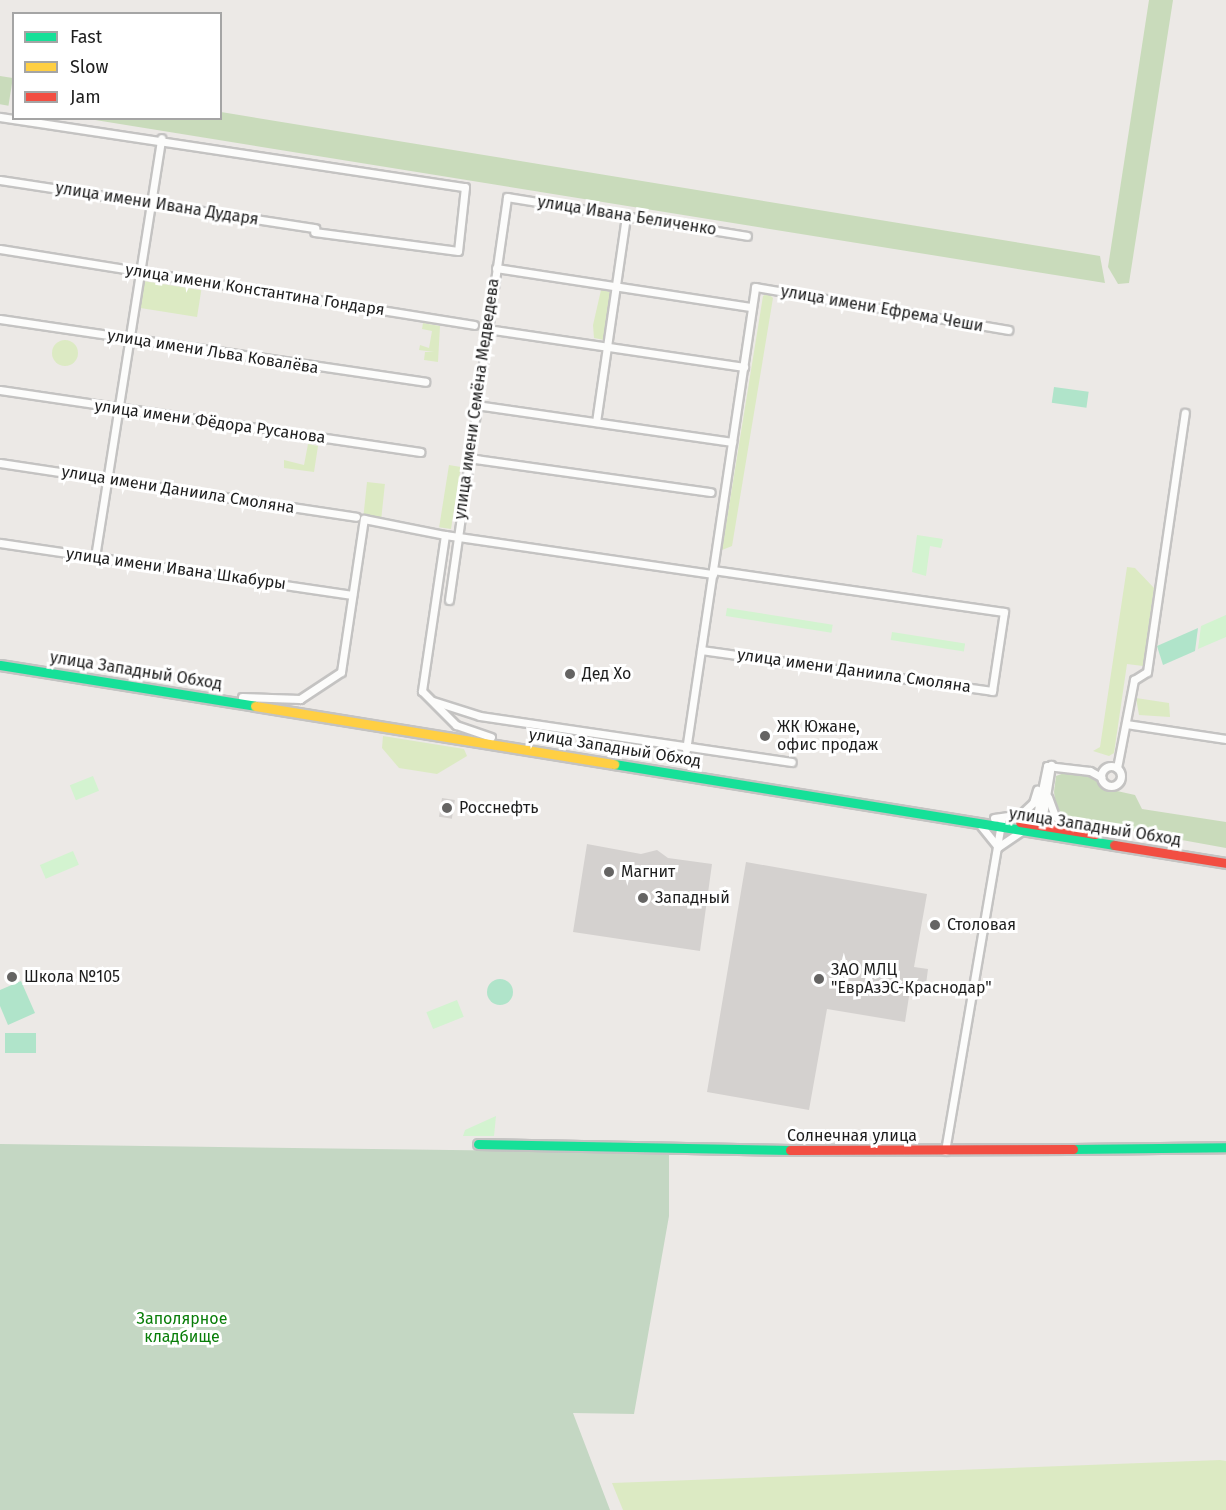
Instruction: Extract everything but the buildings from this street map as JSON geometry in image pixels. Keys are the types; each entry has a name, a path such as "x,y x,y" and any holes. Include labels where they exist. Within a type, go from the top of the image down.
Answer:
{"main road":[{"name":"улица Западный Обход","path":"0,658 491,737 999,822 1226,863"},
{"name":"улица Западный Обход","path":"0,665 976,824 999,822"},
{"name":"улица Западный Обход","path":"1035,829 1080,831 1226,855"},
{"name":"Солнечная улица","path":"477,1144 945,1151 1226,1146"}],"street":[{"path":"23,120 160,138 95,557"},
{"name":"улица имени Ивана Дударя","path":"0,180 458,251 465,187 160,138"},
{"name":"улица Ивана Беличенко","path":"507,197 747,236"},
{"name":"улица имени Семёна Медведева","path":"449,600 507,197"},
{"path":"596,422 626,216"},
{"name":"улица имени Константина Гондаря","path":"0,249 474,325"},
{"path":"496,268 752,307 686,750"},
{"name":"улица имени Ефрема Чеши","path":"752,307 755,287 1008,330"},
{"name":"улица имени Льва Ковалёва","path":"0,320 294,362 298,367 425,382"},
{"path":"487,329 744,367"},
{"name":"улица имени Фёдора Русанова","path":"0,390 420,452"},
{"path":"476,405 732,442"},
{"path":"945,1151 998,848 999,822 1028,809 1044,771 1051,765 1090,771 1101,777 1106,785 1115,785 1121,777 1117,768 1134,680 1147,672 1185,413"},
{"path":"468,458 711,492"},
{"name":"улица имени Даниила Смоляна","path":"0,463 356,517"},
{"name":"улица имени Даниила Смоляна","path":"352,595 364,519 445,535 1004,612 992,691 701,650"},
{"path":"445,535 422,691 456,725 491,737"},
{"name":"улица имени Ивана Шкабуры","path":"0,543 352,595"},
{"path":"242,696 300,699 341,672 352,595"},
{"path":"431,700 480,716 686,750 792,762"},
{"path":"1126,724 1226,739"},
{"path":"998,848 1035,829 1047,792 1051,765"},
{"path":"1101,777 1108,767 1117,768"},
{"path":"1035,829 1044,771"},
{"path":"1047,792 1060,823 1080,831"},
{"path":"976,824 987,830 998,848"}],"green space":[{"path":"1149,0 1173,0 1129,283 1118,284 1108,267"},
{"path":"0,76 12,78 8,106 0,104"},
{"path":"222,112 1100,256 1105,283 95,120 222,120"},
{"path":"143,281 201,290 197,317 139,308"},
{"path":"601,290 611,292 604,340 594,338 593,325"},
{"path":"768,293 773,298 732,546 722,550 763,296"},
{"path":"423,323 440,326 438,362 424,360 425,352 434,352 419,350 420,345 429,348 432,331 422,329"},
{"path":"65,340 74,344 78,353 74,362 65,366 56,362 52,353 56,344"},
{"path":"1054,387 1089,392 1086,408 1052,403"},
{"path":"308,444 318,446 314,472 284,468 284,460 304,465"},
{"path":"449,465 461,467 451,529 439,527"},
{"path":"367,482 385,484 381,518 363,516"},
{"path":"917,535 943,539 941,548 930,546 926,576 912,572"},
{"path":"1127,567 1135,568 1154,588 1143,666 1127,664 1114,753 1109,756 1093,751 1100,747"},
{"path":"727,608 833,625 831,633 726,616"},
{"path":"1226,615 1226,637 1198,649 1201,626"},
{"path":"1198,628 1195,651 1163,665 1157,646"},
{"path":"892,632 965,644 964,651 891,640"},
{"path":"1136,698 1169,703 1170,717 1139,715"},
{"path":"383,736 464,749 467,756 437,774 399,768 382,748"},
{"path":"1067,772 1087,775 1108,789 1135,795 1142,809 1226,822 1226,848 1066,819 1056,806 1054,792 1056,776"},
{"path":"93,776 99,791 76,800 70,785"},
{"path":"73,851 79,865 46,879 40,865"},
{"path":"500,979 509,983 513,992 509,1001 500,1005 491,1001 487,992 491,983"},
{"path":"21,981 35,1013 8,1025 0,1006 0,990"},
{"path":"457,1000 464,1017 433,1029 426,1012"},
{"path":"5,1033 36,1033 36,1053 5,1053"},
{"path":"496,1116 494,1136 463,1136 465,1130"},
{"name":"Заполярное кладбище","path":"0,1144 669,1153 669,1216 634,1414 573,1413 610,1510 0,1510"},
{"path":"1226,1461 1226,1510 623,1510 612,1483"}],"traffic: fast":[{"path":"0,665 255,706"},
{"path":"614,764 1114,845"},
{"path":"478,1144 790,1150"},
{"path":"1073,1149 1226,1147"}],"traffic: slow":[{"path":"255,706 614,764"}],"traffic: jam":[{"path":"1020,822 1095,834"},
{"path":"1114,845 1226,863"},
{"path":"790,1150 1073,1149"}],"place":[{"name":"Дед Хо","path":"570,674"},
{"name":"ЖК Южане, офис продаж","path":"765,736"},
{"name":"Росснефть","path":"447,808"},
{"name":"Магнит","path":"609,872"},
{"name":"Западный","path":"643,898"},
{"name":"Столовая","path":"935,925"},
{"name":"Школа №105","path":"12,977"},
{"name":"ЗАО МЛЦ \"ЕврАзЭС-Краснодар\"","path":"819,979"}]}
